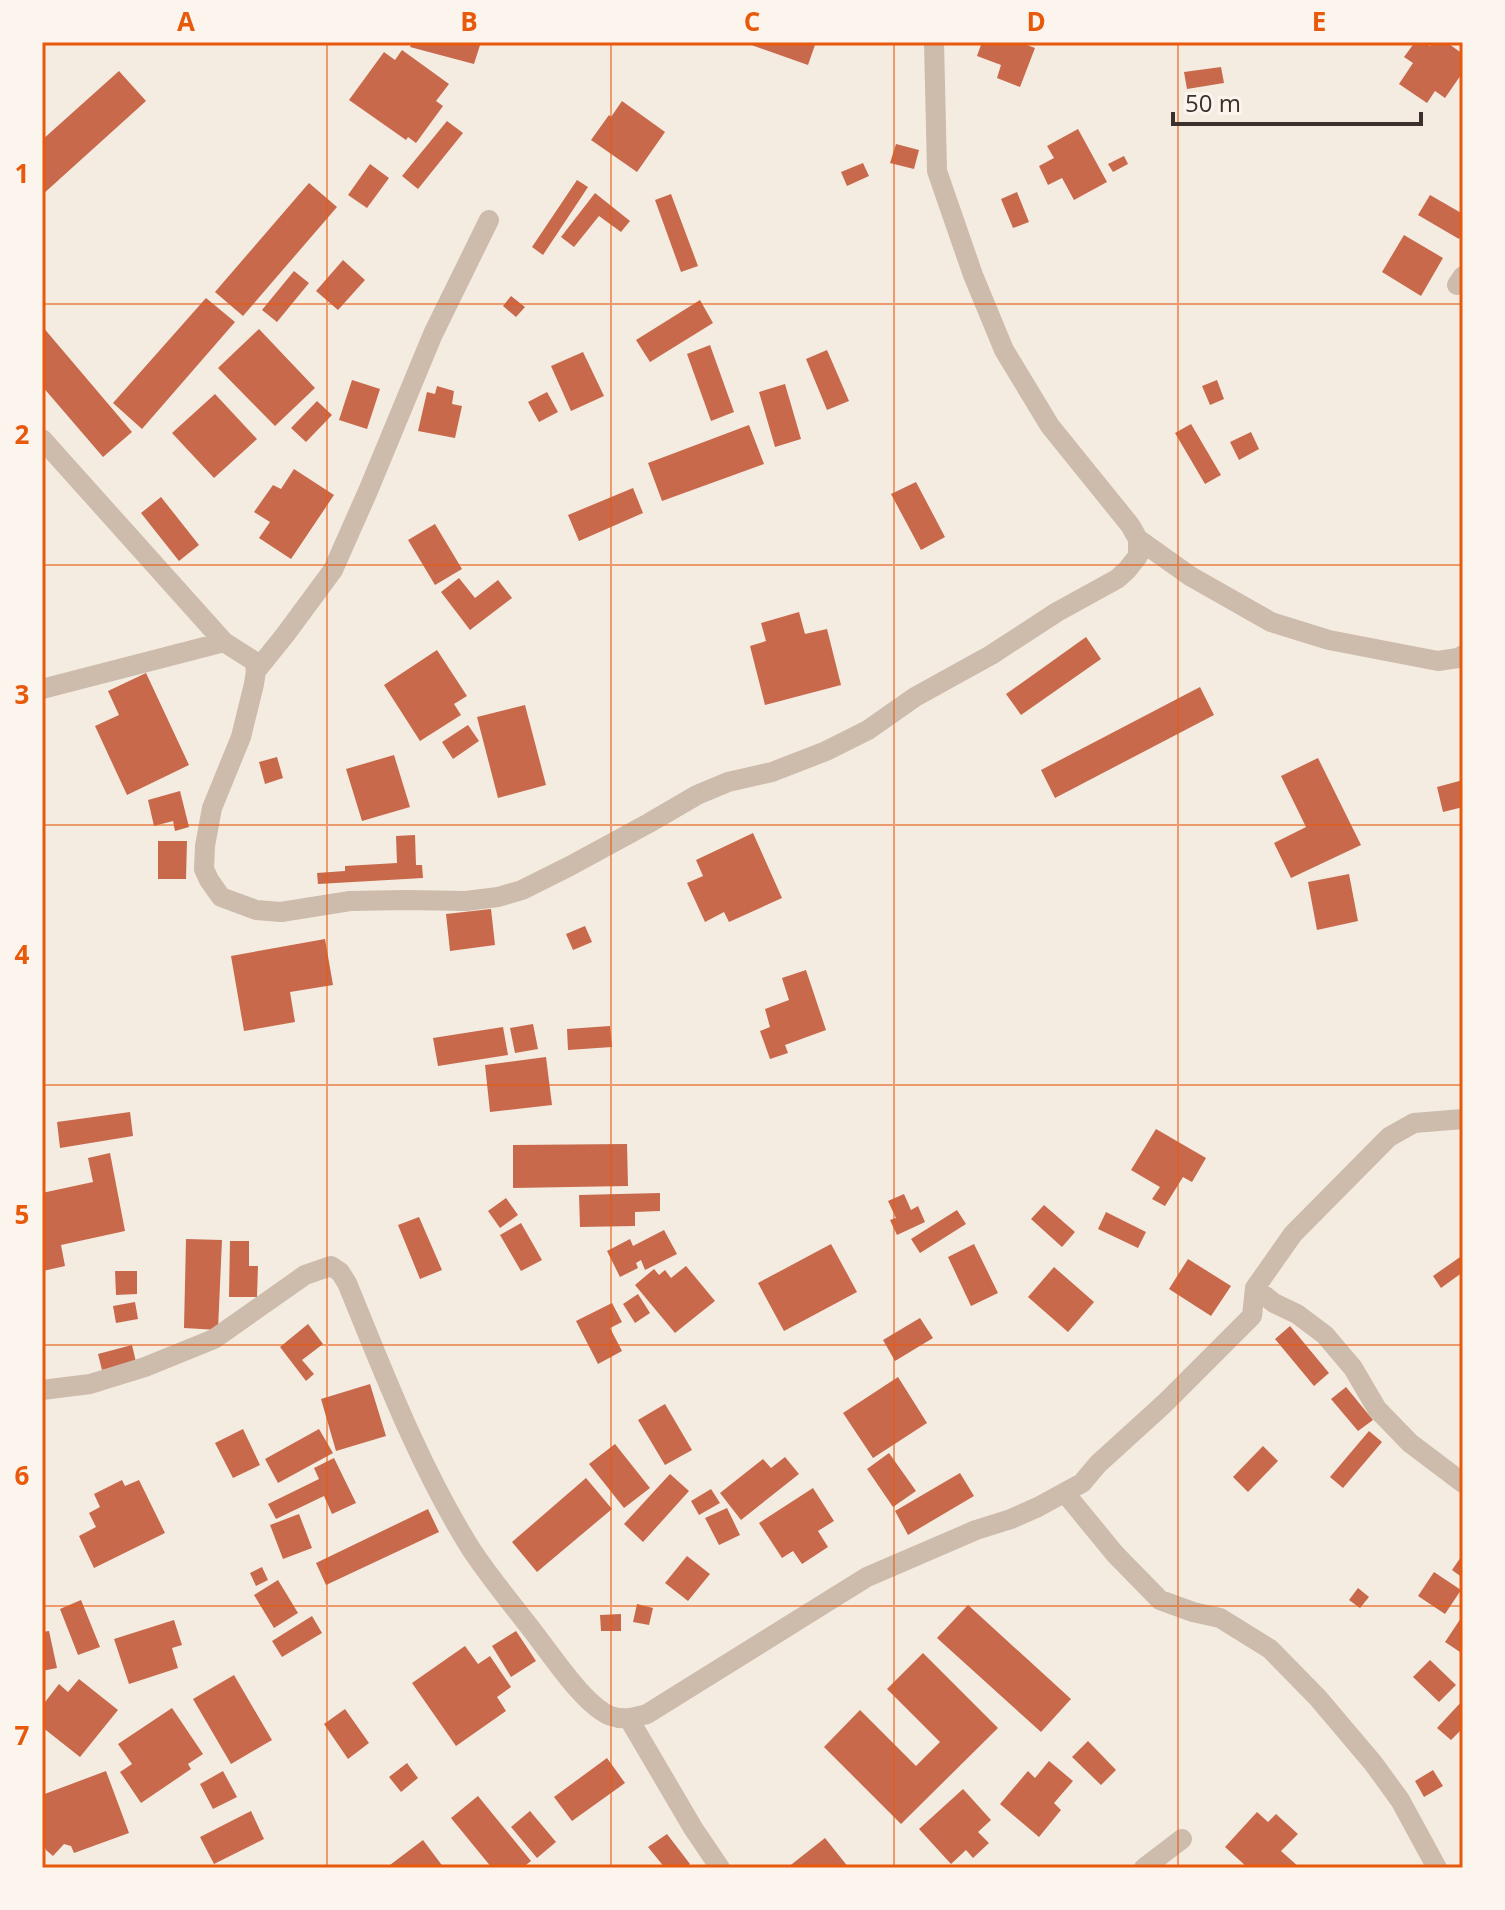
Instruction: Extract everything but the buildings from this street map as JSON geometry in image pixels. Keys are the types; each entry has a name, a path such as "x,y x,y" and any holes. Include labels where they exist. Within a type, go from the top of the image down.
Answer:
{"street":[{"path":"934,42 937,171 998,338 1050,426 1138,539 1190,576 1271,622 1329,640 1438,661 1461,658"},
{"path":"256,671 333,570 433,334 489,220"},
{"path":"42,439 224,642 254,661 256,671 241,737 212,808 204,869 221,897 256,910 281,912 350,901 466,901 522,890 697,795 728,782 772,772 826,751 868,730 915,697 1117,579 1138,556 1138,539"},
{"path":"42,689 224,642"},
{"path":"42,1390 90,1384 145,1367 214,1339 305,1275 331,1266 340,1272 347,1283 416,1450 472,1549 586,1698 614,1718 629,1719 647,1714 867,1577 976,1530 1011,1519 1082,1483 1252,1316 1255,1288 1293,1234 1389,1137 1414,1123 1463,1119"},
{"path":"1255,1288 1325,1335 1353,1368 1377,1409 1410,1443 1463,1483"},
{"path":"1065,1493 1115,1554 1160,1600 1220,1618 1270,1649 1318,1698 1373,1763 1400,1800 1437,1868"},
{"path":"629,1719 720,1868"},
{"path":"1144,1868 1182,1839"}]}
